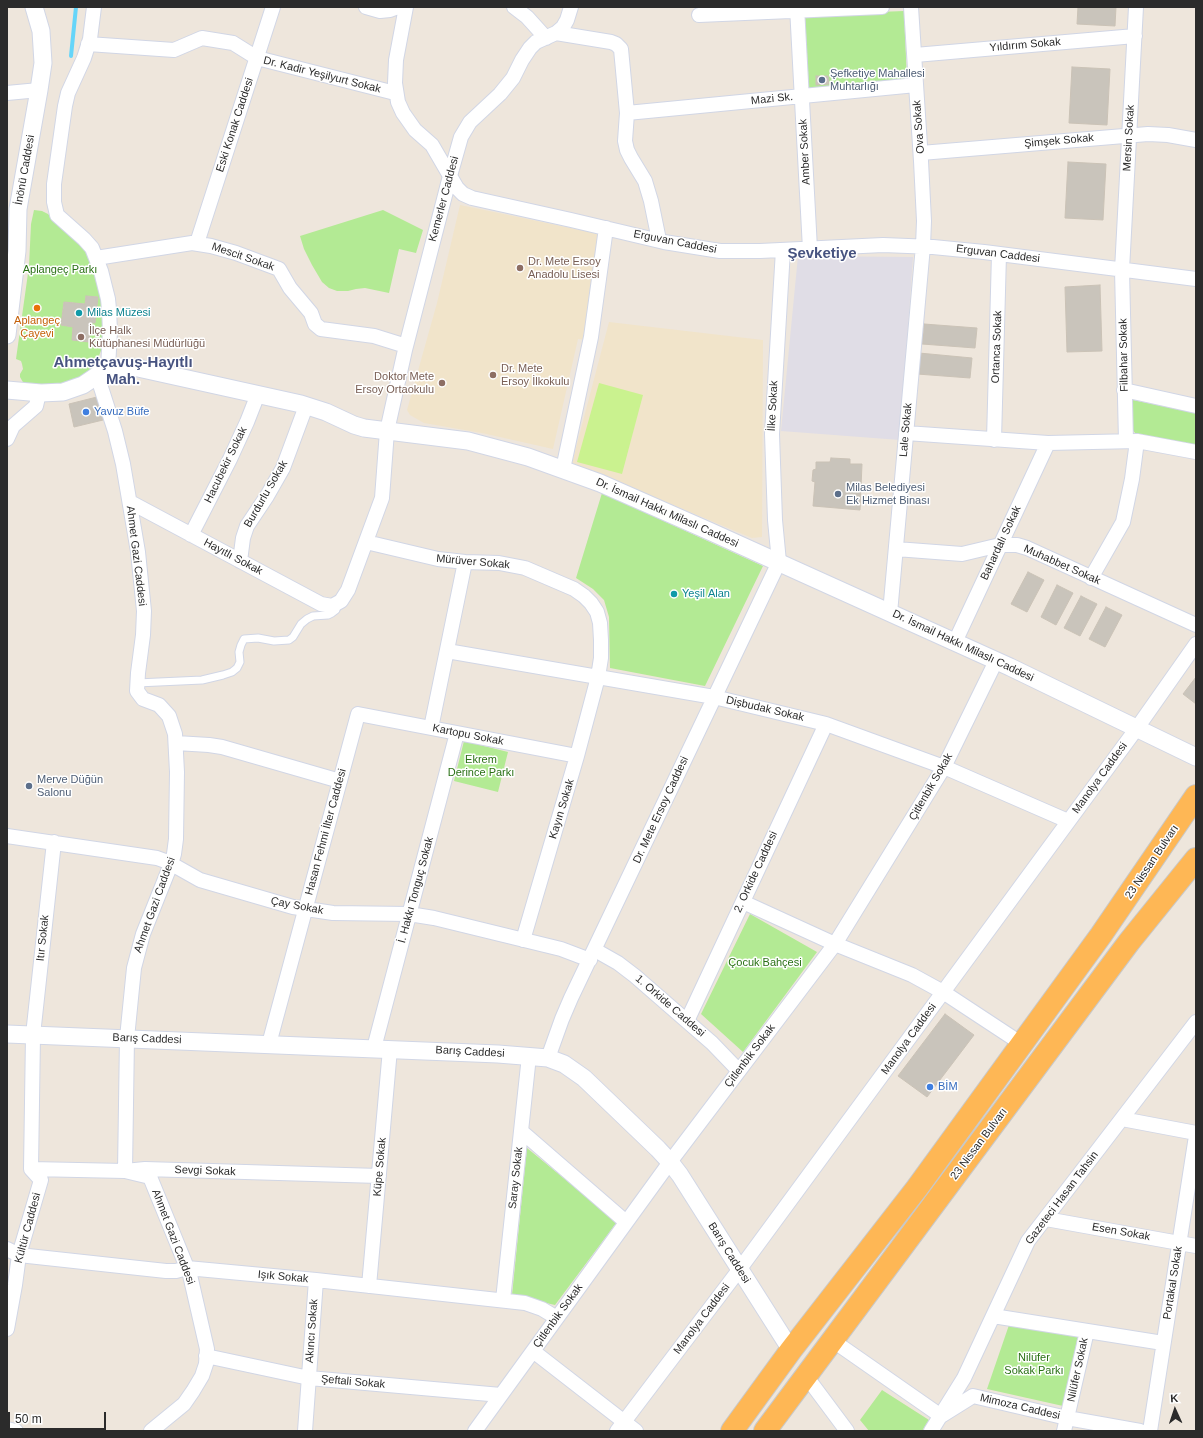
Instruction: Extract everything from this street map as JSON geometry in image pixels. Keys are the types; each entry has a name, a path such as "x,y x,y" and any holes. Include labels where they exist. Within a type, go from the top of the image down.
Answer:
{"highway":[{"name":"23 Nissan Bulvarı","path":"732,1431 791,1350 917,1188 1122,905 1196,796"},
{"name":"23 Nissan Bulvarı","path":"765,1431 1121,953 1196,859"}],"street":[{"name":"İnönü Caddesi","path":"7,335 11,282 17,251 18,209 39,90 42,63 42,46 38,18 34,7"},
{"path":"7,390 39,393 63,392 92,380 102,372 110,331 108,299 92,248 84,238 58,215 54,202 55,177 65,106 72,84 84,58 88,44 94,7"},
{"name":"Eski Konak Caddesi","path":"197,243 273,7"},
{"path":"366,7 380,11 398,7"},
{"name":"Erguvan Caddesi","path":"406,7 396,60 395,93 403,112 415,130 432,146 457,188 463,194 472,198 659,240 720,251 740,252 883,245 923,246 1196,279"},
{"path":"514,7 551,36 611,42 619,46 622,59 627,113 625,141 627,150 645,181 651,201 659,240"},
{"name":"Kemerler Caddesi","path":"388,431 406,346 461,137 470,122 500,94 513,78 530,48 536,42 551,36 567,20 571,7"},
{"path":"699,15 797,9 882,7"},
{"name":"Ova Sokak","path":"912,7 921,153 924,221 923,246"},
{"name":"Mersin Sokak","path":"1122,270 1136,7"},
{"name":"Amber Sokak","path":"797,9 810,249"},
{"name":"Yıldırım Sokak","path":"914,55 1135,36"},
{"name":"Dr. Kadir Yeşilyurt Sokak","path":"88,44 174,50 202,38 233,43 257,58 395,93"},
{"name":"Mazi Sk.","path":"627,113 916,85"},
{"path":"7,93 39,90"},
{"name":"Şimşek Sokak","path":"921,153 1148,134 1168,135 1196,140"},
{"path":"563,469 594,323 606,228"},
{"name":"Mescit Sokak","path":"96,258 197,243 236,253 279,269 290,288 311,313 315,324 321,329 374,336 406,346"},
{"name":"Lale Sokak","path":"890,613 923,246"},
{"name":"İlke Sokak","path":"778,562 772,434 783,250"},
{"name":"Ortanca Sokak","path":"994,440 999,254"},
{"name":"Filbahar Sokak","path":"1091,578 1123,522 1132,479 1131,441 1124,390 1122,270"},
{"name":"Dr. İsmail Hakkı Milaslı Caddesi","path":"102,372 125,367 151,370 306,406 326,412 364,428 468,441 528,457 563,469 600,483 996,661 1196,757"},
{"name":"Ahmet Gazi Caddesi","path":"102,372 130,502 138,552 144,612 143,635 137,683 138,690 143,699 159,705 169,716 173,725 176,743 177,772 176,840 171,864 143,934 131,987 127,1038 125,1171 150,1177 187,1268 207,1349 206,1364 202,1376 193,1391 184,1404 151,1431"},
{"path":"1124,390 1196,406"},
{"path":"8,436 14,426 36,406 39,393"},
{"name":"Hacubekir Sokak","path":"191,535 230,459 258,394"},
{"name":"Burdurlu Sokak","path":"240,561 243,538 247,526 283,468 306,406"},
{"path":"337,604 345,597 382,498 388,431"},
{"path":"906,433 1048,443 1131,441 1196,452"},
{"name":"Bahardalı Sokak","path":"954,642 1048,443"},
{"name":"Hayıtlı Sokak","path":"130,502 321,604 332,606 337,604"},
{"name":"Mürüver Sokak","path":"366,542 422,556 450,561 499,563 525,568 574,589 584,596 597,612 600,623 601,658 598,677"},
{"name":"Muhabbet Sokak","path":"896,549 962,554 1000,545 1017,545 1027,548 1196,625"},
{"path":"431,728 465,562"},
{"name":"Dr. Mete Ersoy Caddesi","path":"548,1058 562,1019 778,562"},
{"name":"Manolya Caddesi","path":"621,1427 739,1270 1137,728 1196,644"},
{"name":"Dişbudak Sokak","path":"447,651 714,697 826,724 944,767 1068,821"},
{"name":"Çitlenbik Sokak","path":"475,1431 670,1162 835,944 944,767 996,661"},
{"name":"Kayın Sokak","path":"523,940 577,756 598,677"},
{"name":"Kartopu Sokak","path":"358,714 577,756"},
{"name":"Hasan Fehmi İlter Caddesi","path":"269,1044 358,714"},
{"name":"2. Orkide Caddesi","path":"687,1021 826,724"},
{"name":"İ. Hakkı Tonguç Sokak","path":"382,1048 410,914 457,733"},
{"path":"176,743 222,747 340,781"},
{"name":"Çay Sokak","path":"7,836 157,858 200,880 305,910 333,913 410,914 434,918 561,949 593,955"},
{"name":"Itır Sokak","path":"33,1035 54,842"},
{"path":"743,902 835,944 901,971 943,992 1022,1044"},
{"name":"1. Orkide Caddesi","path":"593,955 618,963 630,971 712,1043 739,1071"},
{"name":"Gazeteci Hasan Tahsin","path":"931,1431 964,1378 1028,1241 1196,1022"},
{"name":"Barış Caddesi","path":"7,1034 382,1048 529,1056 548,1058 564,1064 584,1078 670,1162 680,1175 791,1350"},
{"name":"Kültür Caddesi","path":"7,1329 16,1285 13,1252 41,1180 31,1169 33,1035"},
{"name":"Küpe Sokak","path":"369,1286 379,1176 382,1048"},
{"name":"Saray Sokak","path":"503,1300 529,1056"},
{"path":"1122,1119 1196,1134"},
{"path":"521,1131 626,1222"},
{"name":"Portakal Sokak","path":"1150,1431 1196,1134"},
{"name":"Sevgi Sokak","path":"31,1169 125,1171 145,1169 379,1176"},
{"name":"Esen Sokak","path":"1046,1219 1196,1246"},
{"name":"Işık Sokak","path":"13,1252 172,1271 187,1268 503,1300 534,1305 557,1318"},
{"name":"Akıncı Sokak","path":"305,1431 316,1280"},
{"name":"Nilüfer Sokak","path":"994,1316 1087,1330 1066,1425"},
{"path":"1087,1330 1163,1343"},
{"path":"832,1340 941,1416"},
{"path":"533,1352 621,1427 636,1431"},
{"name":"Şeftali Sokak","path":"206,1356 309,1378 501,1395"},
{"path":"806,1376 847,1431"},
{"name":"Mimoza Caddesi","path":"941,1416 973,1396 1066,1425 1140,1431"},
{"path":"7,1429 16,1431"}],"lane":[{"path":"137,683 202,680 232,672 237,668 240,662 239,652 244,639 258,638 274,641 289,640 293,637 300,624 307,619 332,613 336,610 337,604"}],"shaded area":[{"path":"460,205 600,234 586,340 578,339 553,449 482,433 424,423 410,415 407,410 437,303"},
{"path":"798,256 913,257 900,440 781,431"},
{"path":"609,322 763,340 762,537 752,538 572,463"}],"green space":[{"path":"904,11 907,81 809,89 805,15"},
{"name":"Aplangeç Parkı","path":"34,210 42,211 48,214 85,249 105,300 103,346 91,373 61,387 24,384 20,377 23,369 22,364 21,361 16,359 29,266 31,224","holes":["86,296 98,297 95,323 91,323 88,342 72,340 73,327 61,325 64,302 85,304"]},
{"path":"383,210 423,230 416,253 399,249 389,293 365,288 337,291 329,288 322,282 312,265 304,249 300,236"},
{"path":"599,383 643,395 622,474 577,462"},
{"path":"1133,400 1196,413 1196,446 1136,434 1130,427"},
{"name":"Yeşil Alan","path":"602,493 763,566 705,686 610,668 609,617 604,600 593,589 576,578"},
{"name":"Ekrem Derince Parkı","path":"464,741 508,752 498,792 454,781"},
{"name":"Çocuk Bahçesi","path":"750,914 817,952 743,1052 701,1014"},
{"path":"527,1148 617,1222 555,1305 512,1295"},
{"name":"Nilüfer Sokak Parkı","path":"1009,1325 1078,1336 1063,1406 987,1389"},
{"path":"882,1390 929,1420 922,1431 869,1431 860,1420"}],"building":[{"path":"1078,7 1116,7 1115,26 1077,24"},
{"path":"1072,67 1110,69 1107,125 1069,123"},
{"name":"Şefketiye Mahallesi Muhtarlığı","path":"816,76 828,76 829,84 816,85"},
{"path":"1068,162 1106,164 1103,220 1065,218"},
{"path":"1100,285 1102,351 1067,352 1065,287"},
{"name":"Milas Müzesi","path":"86,296 98,297 95,323 91,323 89,342 72,340 73,327 61,325 64,302 85,304"},
{"path":"924,324 977,328 975,348 922,344"},
{"path":"919,353 972,358 970,378 917,374"},
{"path":"97,397 103,420 74,427 69,404"},
{"name":"Milas Belediyesi Ek Hizmet Binası","path":"831,458 850,459 850,464 862,464 860,510 813,506 815,482 812,481 813,470 816,469 816,462 830,462"},
{"path":"1028,572 1044,580 1027,612 1011,604"},
{"path":"1057,585 1073,593 1056,625 1041,617"},
{"path":"1081,596 1097,604 1080,636 1064,628"},
{"path":"1106,607 1122,615 1105,647 1089,639"},
{"path":"1196,677 1196,704 1183,694"},
{"path":"945,1014 974,1035 927,1097 898,1076"}],"waterway":[{"path":"71,56 76,7"}],"place":[{"name":"Şefketiye Mahallesi Muhtarlığı","path":"822,80"},
{"name":"Dr. Mete Ersoy Anadolu Lisesi","path":"520,268"},
{"name":"Aplangeç Çayevi","path":"37,308"},
{"name":"Milas Müzesi","path":"79,313"},
{"name":"İlçe Halk Kütüphanesi Müdürlüğü","path":"81,337"},
{"name":"Dr. Mete Ersoy İlkokulu","path":"493,375"},
{"name":"Doktor Mete Ersoy Ortaokulu","path":"442,383"},
{"name":"Yavuz Büfe","path":"86,412"},
{"name":"Milas Belediyesi Ek Hizmet Binası","path":"838,494"},
{"name":"Yeşil Alan","path":"674,594"},
{"name":"Merve Düğün Salonu","path":"29,786"},
{"name":"BİM","path":"930,1087"}],"district":[{"name":"Şevketiye","path":"822,254"},
{"name":"Ahmetçavuş-Hayıtlı Mah.","path":"123,372"}]}
